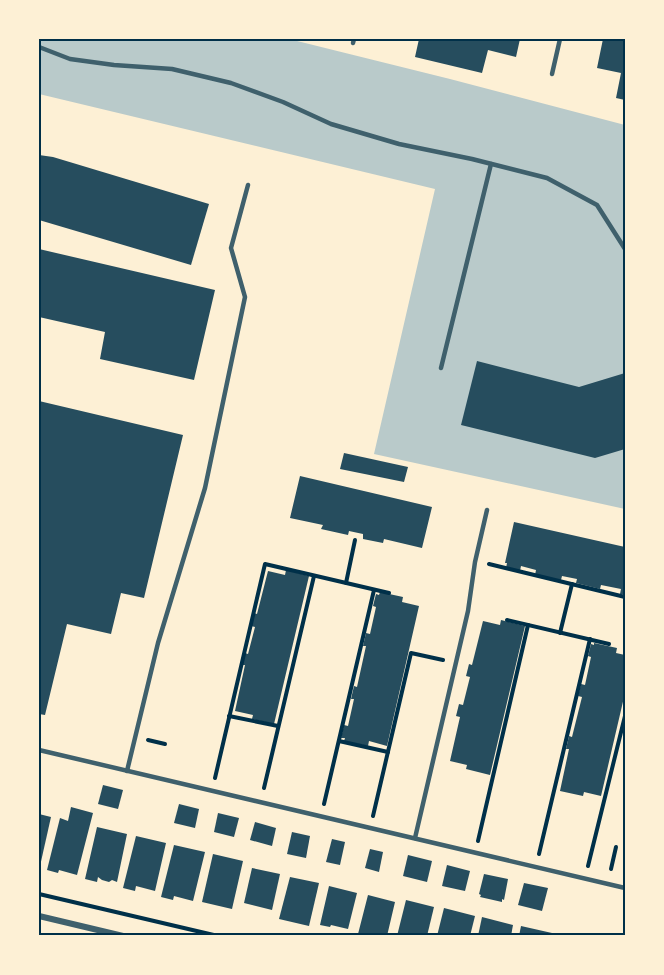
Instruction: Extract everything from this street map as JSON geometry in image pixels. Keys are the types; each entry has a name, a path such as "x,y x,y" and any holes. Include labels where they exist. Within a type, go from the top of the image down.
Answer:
{"street":[{"path":"39,916 123,936"}],"lane":[{"path":"552,74 560,39"},
{"path":"39,47 70,59 172,69 231,83 284,102 331,124 399,144 547,178 597,205 625,249"},
{"path":"441,368 491,164"},
{"path":"127,771 158,643 205,488 245,297 231,248 248,185"},
{"path":"415,838 468,611 475,562 487,510"},
{"path":"39,750 625,888"}],"path":[{"path":"346,582 355,540"},
{"path":"219,759 265,564 389,593"},
{"path":"489,564 625,597"},
{"path":"263,791 314,576"},
{"path":"560,633 572,584"},
{"path":"324,805 374,590"},
{"path":"507,620 609,644"},
{"path":"478,840 528,625"},
{"path":"543,834 590,639"},
{"path":"373,816 411,653 451,662"},
{"path":"229,716 278,726"},
{"path":"593,846 625,716"},
{"path":"339,741 388,752"},
{"path":"611,871 616,847"},
{"path":"39,894 218,936"}],"shaded area":[{"path":"39,39 289,39 625,125 625,509 374,454 435,189 39,94"}],"building":[{"path":"419,39 520,39 516,57 488,50 482,73 415,57"},
{"path":"603,39 625,39 625,100 616,98 621,73 597,68"},
{"path":"39,155 53,157 209,204 191,265 39,220"},
{"path":"39,249 215,290 194,380 100,359 105,332 39,317"},
{"path":"477,361 579,387 625,373 625,449 595,458 461,425"},
{"path":"39,401 183,435 144,598 121,593 111,634 67,624 45,715 39,714"},
{"path":"344,453 408,467 404,482 340,469"},
{"path":"300,476 432,507 422,548 384,539 383,543 363,539 363,534 349,531 348,535 321,529 323,525 290,518"},
{"path":"514,522 625,547 625,595 620,594 621,589 601,585 600,589 576,583 577,579 562,576 561,580 535,575 536,570 521,566 520,571 506,568 507,563 505,563"},
{"path":"286,570 309,576 274,724 252,719 253,715 235,711 245,665 242,665 245,653 248,654 255,627 251,626 254,613 257,614 268,571 285,575"},
{"path":"380,592 403,597 402,602 419,606 387,746 369,741 368,746 344,741 345,738 341,738 344,725 348,726 354,699 351,699 354,686 357,687 366,646 363,646 366,633 370,634 376,607 373,606 376,594 379,595"},
{"path":"501,620 525,626 490,775 466,769 467,765 450,761 460,717 456,716 459,704 463,705 470,677 466,676 469,664 472,665 483,621 500,625"},
{"path":"594,643 617,648 616,653 625,655 625,693 601,796 584,792 583,796 560,791 569,749 566,749 569,736 572,737 582,697 578,696 581,684 585,685 591,657 588,656 591,644 594,645"},
{"path":"103,785 123,790 118,809 98,804"},
{"path":"179,804 199,809 195,828 174,823"},
{"path":"71,807 93,813 77,875 59,870 58,873 47,870 60,818 68,821"},
{"path":"218,813 239,818 234,837 214,832"},
{"path":"39,814 51,817 40,866 39,866"},
{"path":"255,822 276,828 272,846 250,840"},
{"path":"97,827 127,834 117,882 112,880 109,882 98,877 97,882 85,879"},
{"path":"292,832 310,836 306,858 287,854"},
{"path":"136,836 166,843 155,891 136,886 135,891 123,888"},
{"path":"332,839 345,842 340,865 326,862"},
{"path":"174,845 205,852 193,901 174,896 173,900 161,897"},
{"path":"370,849 383,852 379,872 365,868"},
{"path":"213,854 243,861 232,909 202,902"},
{"path":"408,855 432,861 427,882 403,876"},
{"path":"447,865 470,871 465,891 442,886"},
{"path":"252,868 280,874 272,910 244,903"},
{"path":"484,874 508,879 502,902 480,897"},
{"path":"290,877 319,883 309,926 279,919"},
{"path":"524,883 548,888 542,911 518,905"},
{"path":"329,886 357,893 348,929 320,925"},
{"path":"368,895 395,902 387,936 358,934"},
{"path":"406,900 434,907 427,936 397,936"},
{"path":"444,908 475,916 470,936 437,936"},
{"path":"482,917 513,925 511,936 478,936"},
{"path":"521,926 552,933 551,936 519,936"}]}
